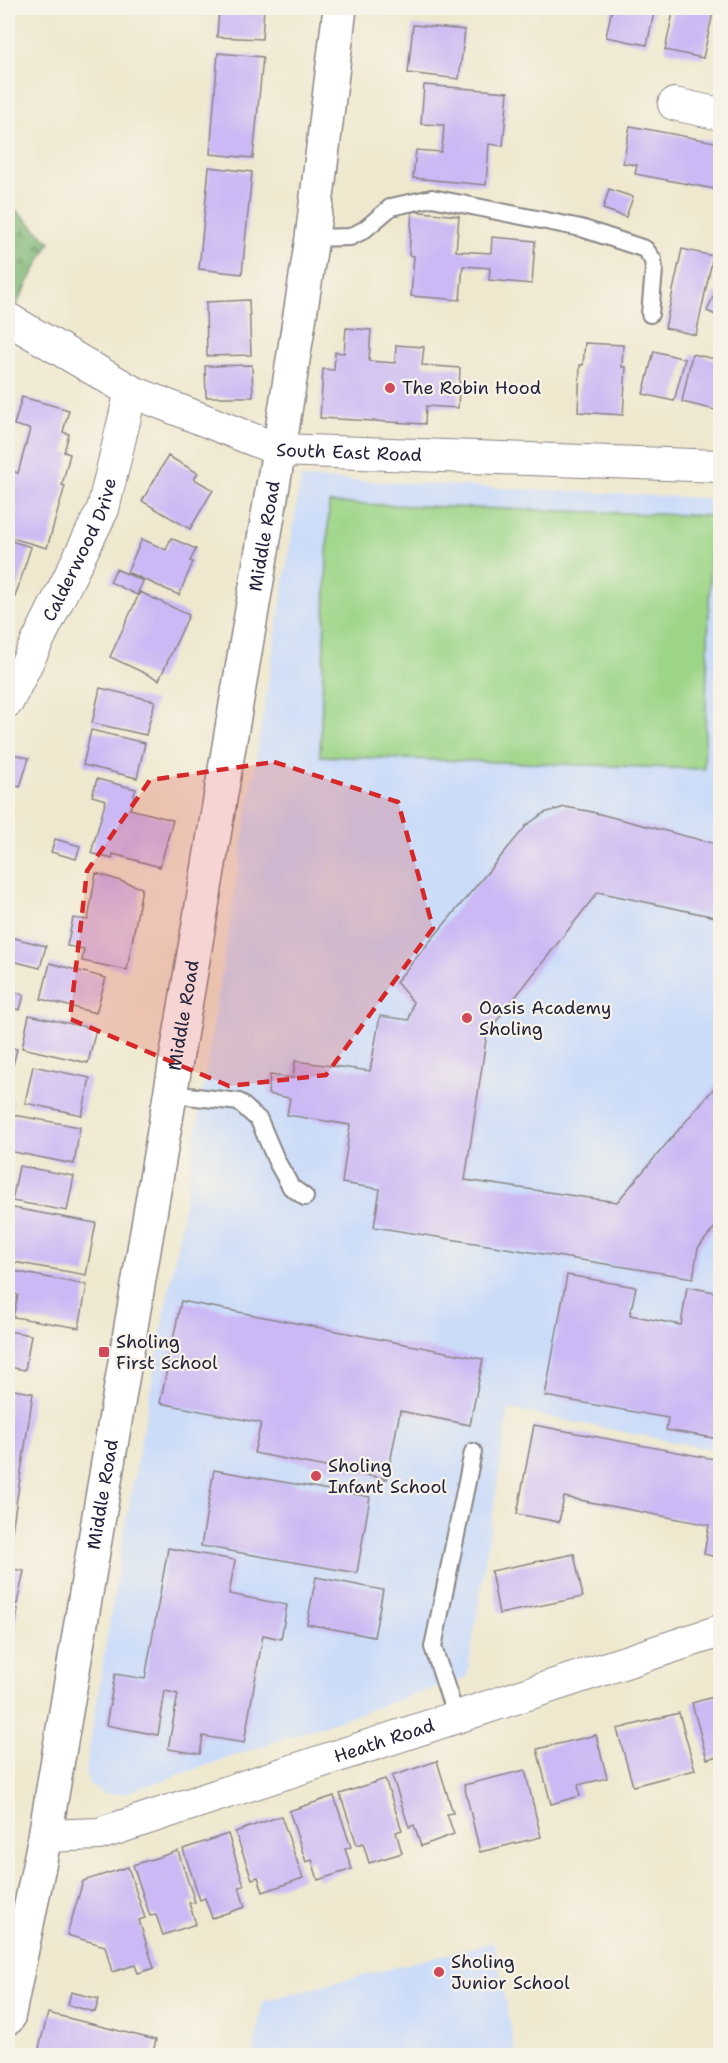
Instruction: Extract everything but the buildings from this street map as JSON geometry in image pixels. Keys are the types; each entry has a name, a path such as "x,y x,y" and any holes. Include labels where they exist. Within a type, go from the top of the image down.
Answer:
{"street":[{"name":"Middle Road","path":"8,2018 45,1836 279,450 312,238 340,8"},
{"path":"674,104 720,114"},
{"name":"South East Road","path":"8,319 131,391 279,450 720,466"},
{"name":"Calderwood Drive","path":"8,701 103,509 131,391"},
{"name":"Heath Road","path":"45,1836 99,1834 720,1631"}],"lane":[{"path":"312,238 350,237 364,230 391,207 432,198 581,228 645,249 653,260 654,270 650,314"},
{"path":"171,1094 239,1102 260,1120 277,1162 291,1187 305,1197"},
{"path":"456,1718 433,1647 473,1452"}],"highlighted area":[{"path":"274,762 398,802 433,928 326,1075 229,1086 70,1019 87,871 150,780"}],"shaded area":[{"name":"Oasis Academy Sholing","path":"301,478 720,499 720,1451 509,1409 467,1678 122,1794 103,1794 89,1784 86,1769 122,1543 182,1219"},
{"name":"Sholing Junior School","path":"494,1942 516,2055 253,2055 263,2001"}],"green space":[{"path":"8,203 50,242 8,321"},
{"path":"329,503 712,516 704,769 320,756"}],"place":[{"name":"The Robin Hood","path":"390,388"},
{"name":"Oasis Academy Sholing","path":"467,1018"},
{"name":"Sholing First School","path":"104,1352"},
{"name":"Sholing Infant School","path":"316,1476"},
{"name":"Sholing Junior School","path":"439,1972"}]}
